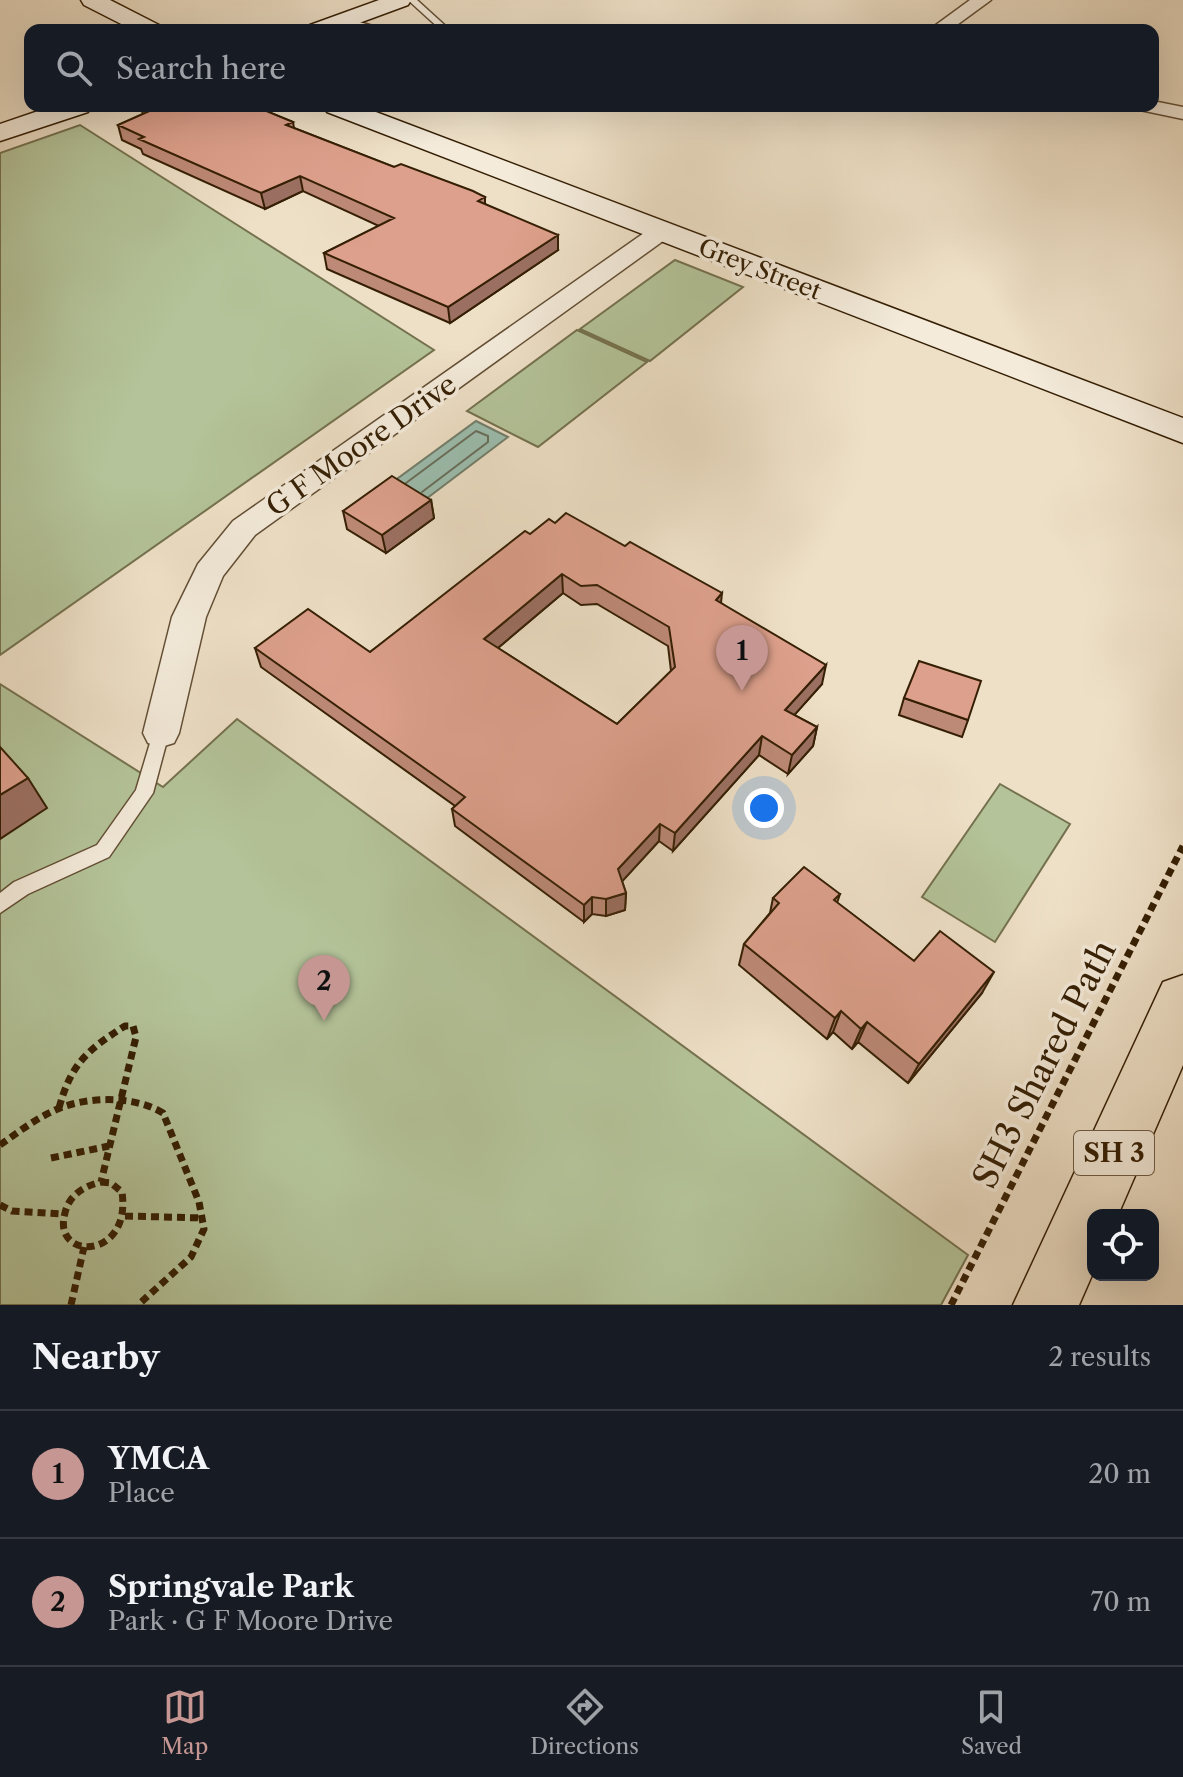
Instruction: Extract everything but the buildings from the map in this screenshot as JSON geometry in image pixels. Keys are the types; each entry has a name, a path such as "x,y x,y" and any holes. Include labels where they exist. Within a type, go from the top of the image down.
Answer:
{"highway":[{"name":"SH 3","path":"1046,1305 1183,1001"}],"main road":[{"path":"92,0 139,24"},
{"path":"336,24 400,0"},
{"path":"0,133 61,112"},
{"name":"Grey Street","path":"352,112 1183,431"}],"street":[{"path":"947,24 982,0"},
{"path":"342,22 348,24"},
{"path":"1159,108 1183,113"},
{"name":"G F Moore Drive","path":"161,733 189,617 209,572 244,528 662,231"}],"lane":[{"path":"412,0 439,24"},
{"path":"0,904 21,888 103,851 144,793 161,733"}],"path":[{"name":"SH3 Shared Path","path":"951,1305 1183,846"},
{"path":"59,1108 71,1068 78,1058 121,1028 131,1025 137,1032 101,1182"},
{"path":"0,1145 59,1108 147,1102 163,1113 203,1218 202,1238 191,1257 138,1305"},
{"path":"51,1158 109,1146"},
{"path":"101,1182 111,1183 122,1192 125,1216 109,1239 93,1247 76,1246 65,1238 63,1214 79,1191 101,1182"},
{"path":"0,1205 12,1211 63,1214"},
{"path":"125,1216 203,1218"},
{"path":"71,1305 84,1247"}],"shaded area":[{"path":"80,125 434,350 0,655 0,153"},
{"path":"675,260 743,287 650,361 580,329"},
{"path":"577,330 647,362 538,447 467,411"},
{"path":"0,684 163,787 237,719 968,1255 941,1305 0,1305"},
{"path":"1000,784 1070,824 995,942 922,897"}],"water":[{"path":"476,421 508,437 418,505 386,487"}],"place":[{"name":"YMCA","path":"742,691"},
{"name":"Springvale Park","path":"324,1021"}]}
